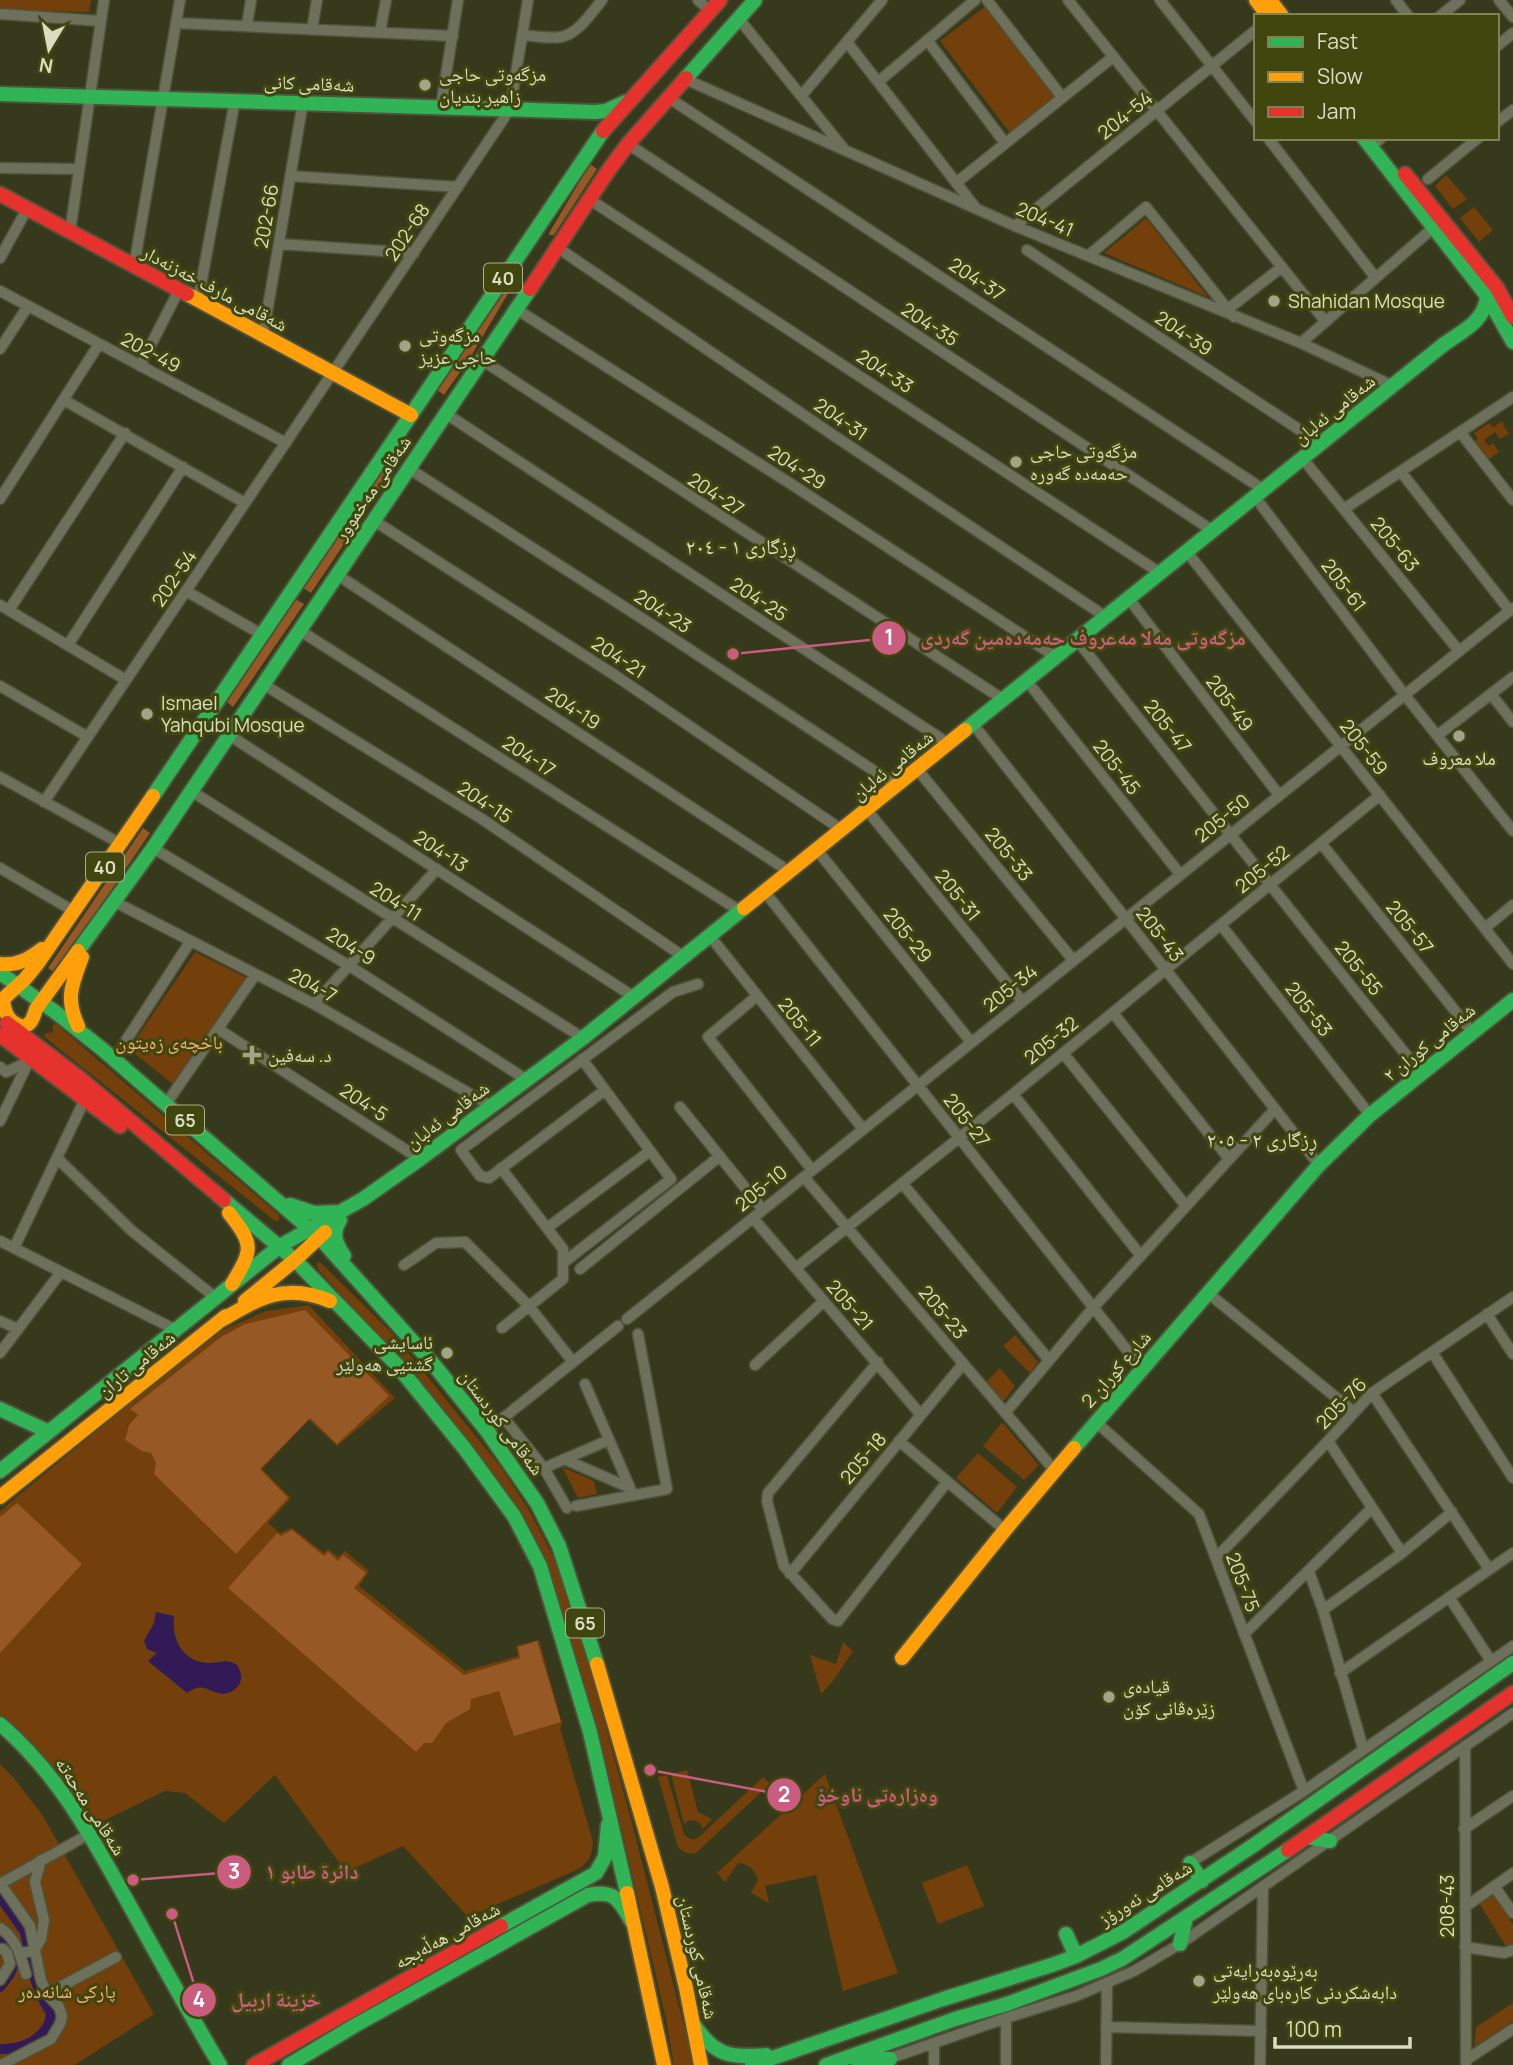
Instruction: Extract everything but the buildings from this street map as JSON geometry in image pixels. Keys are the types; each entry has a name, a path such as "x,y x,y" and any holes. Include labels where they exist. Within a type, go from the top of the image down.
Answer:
{"main road":[{"name":"شەقامی مەخموور","path":"715,5 595,140 75,912 19,991 6,996 0,1006 2,1025 22,1027 32,1020 38,1006 153,848 589,199 628,144 755,0"},
{"name":"شەقامی کانی","path":"0,94 583,111 606,111 627,102"},
{"path":"583,111 592,121 595,140"},
{"path":"1376,140 1433,228 1493,293 1513,295"},
{"path":"1376,140 1493,293 1509,323 1513,342"},
{"name":"شەقامی مارف خەزنەدار","path":"0,194 411,415"},
{"path":"534,232 532,242 539,251 548,254 558,248"},
{"path":"507,271 518,266 527,268 533,278 530,289"},
{"name":"شەقامی ئەلبان","path":"280,1246 314,1233 340,1216 583,1038 1437,350 1481,318 1493,293"},
{"path":"1513,306 1513,311"},
{"name":"شەقامی ئەلبان","path":"1437,350 1451,346 1484,323 1509,323"},
{"path":"150,800 148,810 154,820 166,822 175,814"},
{"path":"0,964 16,965 25,962 55,938"},
{"path":"82,1032 70,1008 69,996 89,938"},
{"path":"0,973 19,991 32,998 38,1006"},
{"name":"شەقامی کوران ٢","path":"1370,1115 1513,1000"},
{"name":"شەقامی کوردستان","path":"38,1006 82,1032 314,1233 434,1365 487,1431 537,1503 559,1546 587,1628 662,1887 701,2065"},
{"name":"65","path":"2,1025 32,1059 85,1101 120,1126 158,1145"},
{"name":"65","path":"2,1025 81,1079 295,1260 396,1364 465,1449 520,1526 540,1566 590,1732 664,2065"},
{"name":"شارع كوران 2","path":"902,1658 1096,1422 1319,1165 1370,1115"},
{"path":"210,1188 248,1241 240,1270 232,1284"},
{"path":"264,1188 276,1198 307,1211 340,1216 334,1232 335,1241 359,1280"},
{"name":"شەقامی ئەلبان","path":"295,1260 314,1233"},
{"name":"شەقامی تاران","path":"0,1471 280,1246"},
{"name":"شەقامی تاران","path":"0,1497 295,1260"},
{"path":"220,1321 262,1297 288,1291 318,1295 349,1314"},
{"path":"104,1388 117,1404"},
{"path":"0,1409 49,1432"},
{"name":"شەقامی نەورۆز","path":"752,2065 943,1998 1052,1965 1123,1932 1202,1881 1513,1663"},
{"path":"826,2065 1101,1969 1145,1945 1267,1864 1513,1693"},
{"name":"شەقامی مەحەتە","path":"0,1724 18,1738 55,1780 88,1832 220,2065"},
{"name":"شەقامی مەحەتە","path":"0,1737 17,1750 50,1786 82,1838 208,2065"},
{"name":"شەقامی هەڵەبجە","path":"289,2065 596,1873 604,1860 607,1845 608,1805"},
{"path":"1307,1837 1330,1841"},
{"path":"1254,1845 1267,1864"},
{"path":"1188,1864 1202,1881"},
{"name":"شەقامی هەڵەبجە","path":"254,2065 335,2019 588,1895 603,1891 617,1899 635,1927"},
{"path":"1180,1944 1186,1918"},
{"path":"1066,1934 1076,1956"},
{"name":"65","path":"645,1971 644,1997 657,2065"},
{"path":"982,2026 995,2008"},
{"path":"844,2016 845,2034"},
{"path":"335,2019 343,2033"},
{"path":"694,2025 709,2045 725,2054 739,2057 793,2052"},
{"path":"847,2057 890,2059"}],"street":[{"path":"69,232 104,0"},
{"path":"134,266 180,0"},
{"path":"247,25 251,0"},
{"path":"312,29 317,0"},
{"path":"380,32 386,0"},
{"path":"441,106 458,0"},
{"path":"510,109 528,0"},
{"path":"522,35 566,36 574,31 594,5 603,0"},
{"path":"698,0 715,5"},
{"path":"802,95 882,0"},
{"path":"878,82 975,0"},
{"path":"987,0 1062,97"},
{"path":"1069,0 1325,321"},
{"path":"1160,0 1254,119"},
{"path":"1442,14 1460,0"},
{"path":"1499,0 1513,17"},
{"path":"0,14 101,21"},
{"path":"739,19 845,150"},
{"path":"176,23 453,36"},
{"name":"204-54","path":"1015,226 1254,32"},
{"path":"1499,44 1513,33"},
{"path":"927,40 1006,143"},
{"path":"847,42 976,209"},
{"path":"956,183 1113,57"},
{"name":"204-41","path":"685,79 1015,226 1231,313 1393,386"},
{"name":"204-37","path":"669,98 1260,494"},
{"path":"198,301 235,100"},
{"name":"202-66","path":"264,336 303,102"},
{"name":"202-68","path":"333,373 510,109"},
{"path":"1270,140 1376,277"},
{"path":"1428,179 1476,140"},
{"name":"204-35","path":"628,144 1213,531"},
{"path":"0,168 79,169"},
{"path":"290,176 458,187"},
{"name":"204-33","path":"589,199 1160,573"},
{"path":"1088,256 1146,207 1231,313 1282,267"},
{"path":"0,258 27,209"},
{"path":"1301,344 1433,228"},
{"path":"278,244 414,253"},
{"name":"204-31","path":"558,248 1107,617"},
{"name":"204-39","path":"1027,250 1321,444"},
{"path":"140,366 179,290"},
{"name":"202-49","path":"0,291 286,443"},
{"path":"0,349 28,306"},
{"name":"204-29","path":"516,309 1056,657"},
{"path":"0,499 99,344"},
{"name":"204-27","path":"482,360 1003,700"},
{"name":"202-54","path":"44,802 333,373"},
{"path":"1344,509 1513,397"},
{"path":"64,400 246,503"},
{"name":"204-25","path":"445,413 948,744"},
{"path":"1460,432 1513,500"},
{"path":"125,433 4,608 126,680"},
{"name":"205-63","path":"1303,459 1459,651"},
{"path":"68,645 183,467"},
{"name":"204-23","path":"408,468 897,786"},
{"path":"1401,472 1511,610"},
{"name":"205-61","path":"1260,494 1404,694 1513,831"},
{"name":"204-21","path":"373,520 613,674 842,830"},
{"name":"205-59","path":"1187,552 1513,964"},
{"name":"204-19","path":"336,575 790,872"},
{"path":"186,591 261,634"},
{"name":"205-49","path":"1129,599 1279,795"},
{"name":"205-50","path":"1125,918 1511,610"},
{"name":"204-17","path":"299,630 740,911"},
{"name":"205-47","path":"1077,640 1231,833 1269,886"},
{"path":"1438,736 1513,677"},
{"name":"205-45","path":"1027,681 1180,874"},
{"name":"204-15","path":"263,684 482,819 684,957"},
{"path":"0,686 88,737"},
{"path":"1491,694 1513,722"},
{"name":"205-43","path":"973,724 1319,1165"},
{"name":"204-13","path":"229,735 634,997"},
{"name":"205-33","path":"917,769 1073,960"},
{"path":"0,777 121,844"},
{"name":"204-11","path":"191,791 583,1038"},
{"name":"205-52","path":"1166,970 1380,795"},
{"name":"205-31","path":"867,810 1022,1002"},
{"name":"205-57","path":"1321,844 1472,1032"},
{"name":"204-9","path":"153,848 348,965 527,1080"},
{"name":"205-29","path":"817,850 971,1042"},
{"path":"0,869 75,912"},
{"path":"314,1004 437,869"},
{"name":"205-55","path":"1269,886 1421,1073"},
{"name":"205-27","path":"765,892 1142,1369"},
{"name":"204-7","path":"115,902 314,1004 491,1106"},
{"path":"1485,928 1513,905"},
{"name":"205-34","path":"917,1086 1125,918"},
{"name":"205-53","path":"1221,925 1370,1115"},
{"name":"205-11","path":"709,936 863,1129"},
{"path":"114,1059 190,942"},
{"name":"205-32","path":"796,1268 1166,970"},
{"path":"166,1104 255,975"},
{"path":"605,1090 489,1178 480,1176 461,1150 673,992 698,984"},
{"name":"205-23","path":"757,996 708,1037 847,1227 1055,1471"},
{"path":"1113,1013 1229,1159"},
{"name":"204-5","path":"218,1029 420,1159"},
{"path":"1063,1053 1186,1206"},
{"path":"0,1084 5,1069 32,1059"},
{"path":"0,1121 32,1059"},
{"path":"563,1263 671,1179 582,1059"},
{"name":"205-10","path":"627,1319 917,1086"},
{"path":"1013,1094 1141,1256"},
{"path":"14,1248 85,1101"},
{"path":"680,1107 763,1210"},
{"path":"1005,1413 1093,1308 1275,1109"},
{"path":"547,1228 650,1151"},
{"path":"580,1269 720,1156"},
{"path":"57,1157 132,1231 216,1298"},
{"path":"501,1168 563,1249 563,1279 502,1328"},
{"path":"902,1184 1049,1360"},
{"name":"205-21","path":"753,1218 921,1415"},
{"path":"0,1241 176,1330"},
{"path":"404,1265 436,1243 465,1242 529,1306 573,1362"},
{"path":"0,1353 61,1272"},
{"path":"1208,1293 1354,1412"},
{"name":"205-76","path":"1216,1558 1372,1392 1513,1297"},
{"path":"755,1365 824,1301"},
{"path":"1487,1314 1513,1354"},
{"path":"0,1321 18,1329"},
{"path":"487,1431 618,1326"},
{"path":"504,1418 572,1507 631,1491 667,1489 638,1334"},
{"path":"1432,1352 1512,1475"},
{"path":"878,1362 768,1493 767,1500 783,1566 832,1619 840,1620 947,1482"},
{"name":"205-18","path":"790,1574 963,1364"},
{"path":"584,1384 631,1491"},
{"path":"1372,1392 1489,1569"},
{"name":"205-75","path":"1096,1422 1199,1514 1304,1791"},
{"path":"544,1468 609,1440"},
{"path":"899,1441 1005,1530"},
{"path":"1328,1441 1402,1553"},
{"path":"564,1459 631,1491"},
{"path":"1244,1634 1371,1509"},
{"path":"1322,1610 1402,1553 1452,1512"},
{"path":"1340,1673 1513,1553"},
{"path":"1309,1572 1363,1748"},
{"path":"1449,1597 1491,1661"},
{"path":"1188,1864 1304,1791 1513,1646"},
{"path":"872,2065 1076,1996 1134,1971 1180,1944 1513,1713"},
{"name":"208-43","path":"1465,1746 1466,2062"},
{"path":"1464,1829 1513,1796"},
{"path":"26,1974 26,1952 33,1938 30,1926 0,1883 82,1838"},
{"path":"26,1952 40,1939 44,1920 35,1882 41,1860"},
{"path":"1465,1907 1513,1873"},
{"path":"1261,2065 1263,1886"},
{"path":"1494,1886 1513,1913"},
{"path":"0,1928 26,1952 47,1994 59,2007 62,2016 56,2034 51,2039 1,2065"},
{"path":"1465,1947 1504,1953 1513,1950"},
{"path":"0,1949 7,1953 9,1964 0,1980"},
{"path":"47,1994 116,1957"},
{"path":"1106,2065 1107,1984"},
{"path":"1006,2018 1006,2065"},
{"path":"1106,2027 1261,2031"},
{"path":"1466,2062 1513,2029"},
{"path":"934,2044 934,2065"}],"green space":[{"path":"0,0 91,0 89,12 0,10"},
{"path":"986,6 1056,97 1010,133 940,41"},
{"path":"1446,175 1467,199 1453,209 1435,186"},
{"path":"1474,207 1493,230 1479,242 1460,218"},
{"path":"1146,218 1208,297 1104,253"},
{"path":"1503,421 1509,434 1500,439 1495,432 1484,440 1489,446 1493,443 1499,452 1489,459 1475,441 1478,439 1474,433 1489,423 1493,427"},
{"name":"باخچەی زەیتون","path":"195,952 247,978 174,1085 129,1049"},
{"path":"55,1023 279,1215 279,1221 275,1221 43,1036 53,1032"},
{"path":"320,1262 392,1333 500,1466 530,1512 555,1560 576,1619 694,2065 674,2065 666,2019 621,1827 544,1566 383,1342 317,1268 317,1263"},
{"path":"309,1305 395,1398 337,1446 309,1420 262,1469 291,1498 268,1523 280,1533 292,1528 324,1553 328,1549 338,1557 345,1551 369,1571 359,1586 465,1671 518,1656 516,1646 539,1640 562,1724 560,1728 593,1842 590,1857 579,1869 468,1917 403,1846 346,1872 275,1775 224,1823 185,1793 165,1791 91,1827 0,1721 0,1511 165,1374 225,1329 266,1311"},
{"path":"1015,1335 1038,1362 1030,1373 1003,1346"},
{"path":"1000,1368 1015,1386 1002,1403 985,1383"},
{"path":"1002,1422 1039,1465 1024,1480 983,1446"},
{"path":"978,1453 1017,1487 997,1513 956,1478"},
{"path":"562,1467 594,1481 597,1494 578,1498"},
{"path":"843,1642 853,1651 821,1694 810,1655 836,1664"},
{"name":"پارکی شانەدەر","path":"0,1764 43,1816 154,2014 75,2065 0,2065"},
{"path":"687,1770 698,1812 712,1819 703,1829 695,1820 684,1824 671,1774"},
{"path":"825,1774 898,1973 843,1991 816,1875 765,1886 769,1903 751,1893 758,1880 748,1866 738,1863 725,1882 717,1873"},
{"path":"667,1775 684,1834 693,1839 699,1837 763,1777 770,1784 696,1853 691,1854 678,1847 658,1777"},
{"path":"967,1865 984,1906 938,1924 922,1883"},
{"path":"1492,1894 1513,1924 1513,1958 1479,1903"},
{"path":"1513,2003 1513,2021 1474,2047 1476,2027"}],"shaded area":[{"path":"590,164 597,169 554,235 549,235 549,233"},
{"path":"515,276 517,278 470,358 444,395 437,390"},
{"path":"396,450 404,455 311,593 303,588"},
{"path":"295,599 304,604 233,707 226,701"},
{"path":"143,828 150,833 55,973 48,968"},
{"path":"305,1310 389,1396 337,1444 310,1418 260,1469 288,1498 236,1554 154,1474 156,1463 151,1453 142,1451 125,1440 129,1425 138,1415 130,1409 221,1337 245,1324"},
{"path":"17,1503 82,1564 0,1653 0,1517"},
{"path":"292,1530 324,1556 328,1552 338,1561 343,1555 366,1573 354,1588 464,1675 520,1658 518,1647 537,1641 561,1722 514,1736 499,1691 471,1699 470,1709 446,1723 432,1743 424,1743 416,1752 228,1588 277,1533 281,1536"},
{"path":"156,1612 174,1616 177,1641 193,1659 210,1663 224,1661 237,1665 241,1675 240,1684 229,1693 198,1688 187,1693 148,1661 157,1653 147,1649 144,1641 154,1623"}],"waterway":[{"path":"0,1897 25,1932 33,1973 51,2013 46,2029 33,2041 26,2045 0,2049"},
{"path":"0,1942 10,1948 16,1959 10,1974 0,1987"}],"traffic: fast":[{"path":"686,78 755,0"},
{"path":"0,94 595,112 606,111 626,102"},
{"path":"153,796 603,131"},
{"path":"1366,140 1487,296 1513,342"},
{"path":"78,951 153,848 530,289"},
{"path":"965,730 1471,325 1482,313 1487,296"},
{"path":"0,1471 280,1246 363,1199 420,1159 583,1038 744,908"},
{"path":"0,973 102,1049 319,1237 434,1365 487,1431 537,1503 559,1546 597,1664"},
{"path":"1074,1448 1319,1165 1370,1115 1513,1000"},
{"path":"224,1200 295,1260 396,1364 465,1449 514,1516 540,1566 590,1732 627,1893"},
{"path":"290,1205 314,1213 341,1212"},
{"path":"340,1220 336,1238 344,1256"},
{"path":"0,1409 49,1432"},
{"path":"752,2065 943,1999 1052,1965 1123,1932 1254,1845 1513,1663"},
{"path":"0,1724 39,1763 85,1827 220,2065"},
{"path":"501,1926 596,1873 605,1857 608,1825"},
{"path":"1307,1837 1330,1841"},
{"path":"826,2065 1101,1969 1122,1959 1288,1850"},
{"path":"1190,1863 1202,1881"},
{"path":"289,2065 588,1895 605,1894 616,1898 632,1922"},
{"path":"1180,1944 1186,1918"},
{"path":"1066,1934 1076,1956"},
{"path":"694,2025 709,2043 724,2053 766,2055"},
{"path":"853,2058 890,2059"}],"traffic: slow":[{"path":"1256,0 1266,14"},
{"path":"1270,0 1280,14"},
{"path":"187,294 411,415"},
{"path":"744,908 965,730"},
{"path":"78,951 36,1009 30,1022 23,1027 11,1020 6,1013 3,999 38,963 153,796"},
{"path":"0,964 22,961 42,949"},
{"path":"78,1026 72,1007 71,991 82,957"},
{"path":"229,1213 243,1233 248,1247 244,1263 232,1284"},
{"path":"245,1301 325,1232"},
{"path":"220,1321 273,1295 299,1293 330,1301"},
{"path":"0,1497 226,1316"},
{"path":"902,1658 1074,1448"},
{"path":"597,1664 662,1887 701,2065"},
{"path":"627,1893 664,2065"}],"traffic: jam":[{"path":"603,131 720,0"},
{"path":"530,289 608,171 686,78"},
{"path":"1405,174 1497,288 1513,317"},
{"path":"0,194 187,294"},
{"path":"7,1023 81,1079 224,1200"},
{"path":"0,1035 120,1126"},
{"path":"1288,1850 1513,1693"},
{"path":"254,2065 501,1926"}],"place":[{"name":"مزگەوتی حاجی زاهیر بندیان","path":"425,85"},
{"name":"Shahidan Mosque","path":"1274,301"},
{"name":"مزگەوتی حاجی عزیز","path":"405,346"},
{"name":"مزگه‌وتی حاجی حه‌مه‌ده‌ گه‌وره","path":"1016,462"},
{"name":"مزگەوتی مەلا مەعروف حەمەدەمین گەردی","path":"733,654"},
{"name":"Ismael Yahqubi Mosque","path":"147,714"},
{"name":"ملا معروف","path":"1459,736"},
{"name":"د. سەفین","path":"252,1055"},
{"name":"ئاسایشی گشتیی هەولێر","path":"447,1353"},
{"name":"قیادەی زێرەڤانی کۆن","path":"1109,1697"},
{"name":"وەزارەتی ناوخۆ","path":"650,1770"},
{"name":"دائرة طابو ١","path":"133,1880"},
{"name":"خزينة اربيل","path":"172,1914"},
{"name":"بەرێوەبەرایەتی دابەشکردنی کارەبای هەولێر","path":"1199,1981"}],"district":[{"name":"ڕزگاری ١ - ٢٠٤","path":"741,546"},
{"name":"ڕزگاری ٢ - ٢٠٥","path":"1262,1139"}]}
